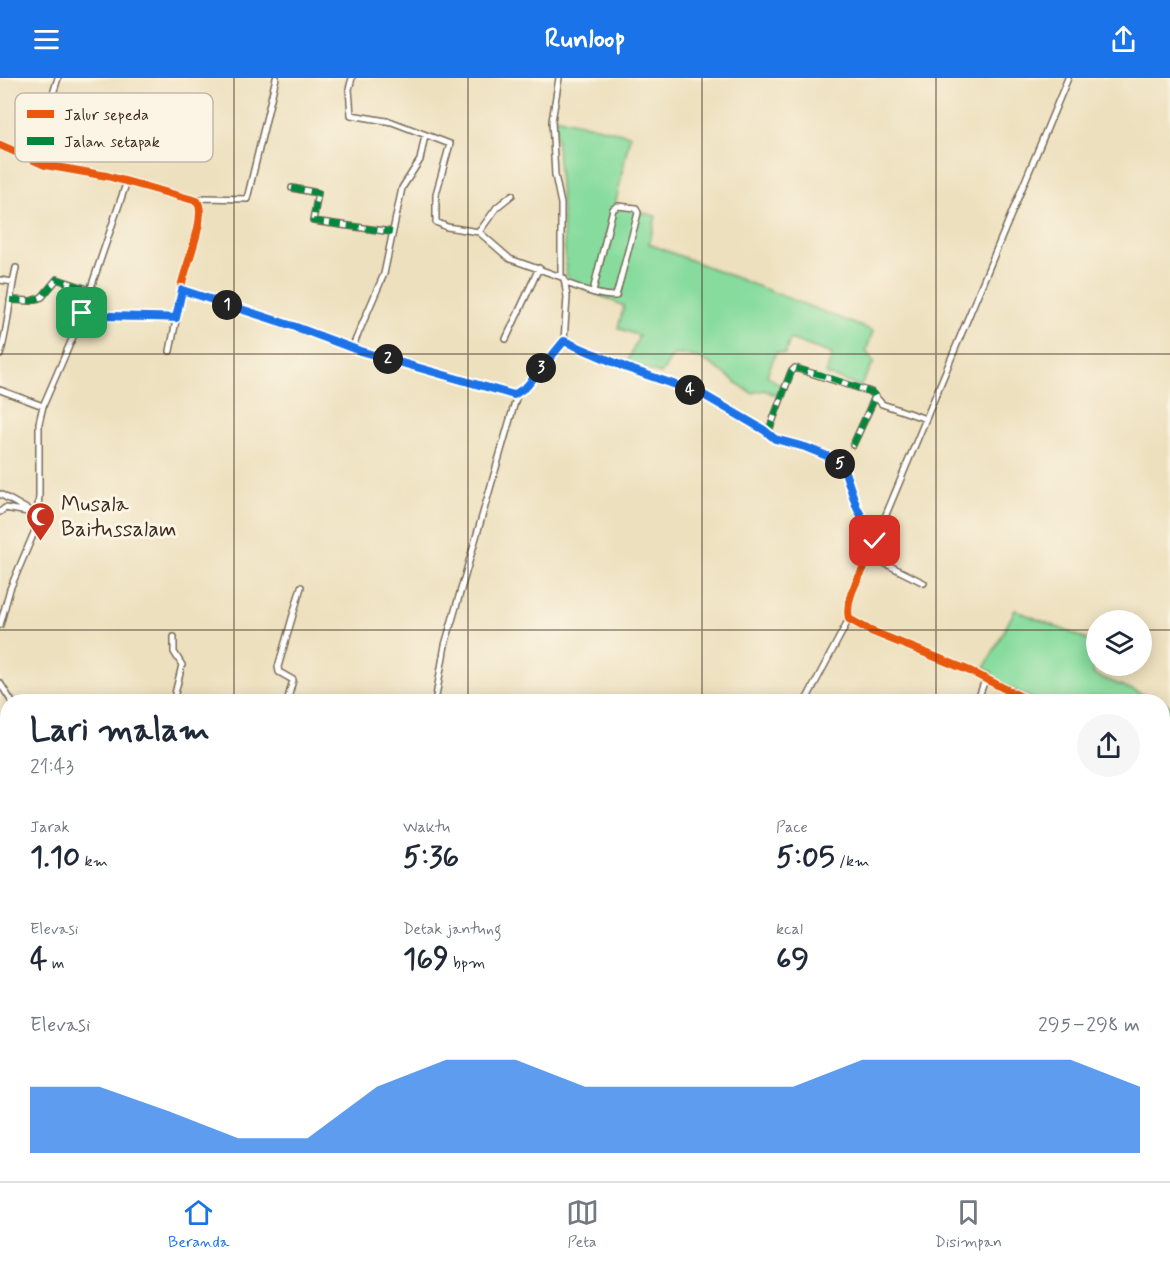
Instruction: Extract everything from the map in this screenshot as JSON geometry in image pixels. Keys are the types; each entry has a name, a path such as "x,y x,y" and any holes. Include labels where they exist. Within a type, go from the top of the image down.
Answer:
{"street":[{"path":"53,93 58,78"},
{"path":"41,162 127,181 197,201 204,198 247,199 276,78"},
{"path":"352,78 349,89 351,115 392,122 448,142 451,146 436,194 436,222 447,227 479,232 510,259 561,275"},
{"path":"437,694 446,645 517,395 564,341 566,283 561,275 561,204 555,176 552,122 559,78"},
{"path":"809,694 849,619 849,608 858,576 870,556 1068,78"},
{"path":"352,348 384,274 402,188 420,160 425,135"},
{"path":"0,145 15,152"},
{"path":"0,625 10,589 36,528 39,423 43,406 82,313 127,181"},
{"path":"292,188 318,193 313,221 392,232"},
{"path":"479,232 497,207 512,195"},
{"path":"170,351 184,273 201,215 197,201"},
{"path":"566,283 612,297 618,294 638,213 636,208 618,206 613,209 593,291"},
{"path":"0,355 8,326 16,268"},
{"path":"506,339 539,268"},
{"path":"10,300 31,301 42,297 57,279 90,290"},
{"path":"0,280 13,282"},
{"path":"182,290 289,324 352,348 517,395"},
{"path":"82,313 108,318 124,316 176,318"},
{"path":"564,341 627,368 702,394 775,439 819,451 841,464 857,508 875,541"},
{"path":"768,433 791,372 795,368 871,392 888,407 926,419"},
{"path":"0,390 43,406"},
{"path":"853,445 875,397"},
{"path":"0,494 35,514"},
{"path":"0,512 5,508 35,514"},
{"path":"870,556 924,583"},
{"path":"289,694 293,680 281,673 278,667 301,586"},
{"path":"849,619 866,629 939,658 1015,694"},
{"path":"174,637 174,652 182,666 175,694"},
{"path":"980,694 986,680"},
{"path":"1170,1158 1170,1173"}],"green space":[{"path":"555,117 630,135 615,206 656,216 649,244 873,331 866,351 874,362 860,387 826,374 832,354 790,339 785,354 776,352 767,375 782,387 779,396 764,390 752,393 706,361 696,357 673,355 661,374 627,363 639,336 618,328 624,306 567,281"},
{"path":"1015,610 1086,639 1086,676 1098,676 1142,694 1023,694 990,679 992,671 984,669"}],"marked path":[{"path":"292,188 318,193 313,221 392,232"},
{"path":"10,300 31,301 42,297 57,279 90,290"},
{"path":"82,313 176,318"},
{"path":"768,433 791,372 795,368 873,393 875,397 853,445"},
{"path":"1170,1158 1170,1173"}],"cycle path":[{"path":"0,145 15,152"},
{"path":"38,162 107,176 197,201 200,218 181,287 184,292 282,322 360,351 514,395 527,386 564,341 627,368 702,394 764,430 775,439 819,451 832,458 841,464 857,508 875,541 853,589 848,609 849,619 871,631 970,671 1015,694"}],"place":[{"name":"Musala Baitussalam","path":"40,542"}],"route":[{"path":"82,313 108,318 124,316 176,318 182,290 296,327 360,351 514,395 527,386 564,341 627,368 647,373 702,394 764,430 775,439 819,451 832,458 841,464 857,508 874,535 875,541"}]}
